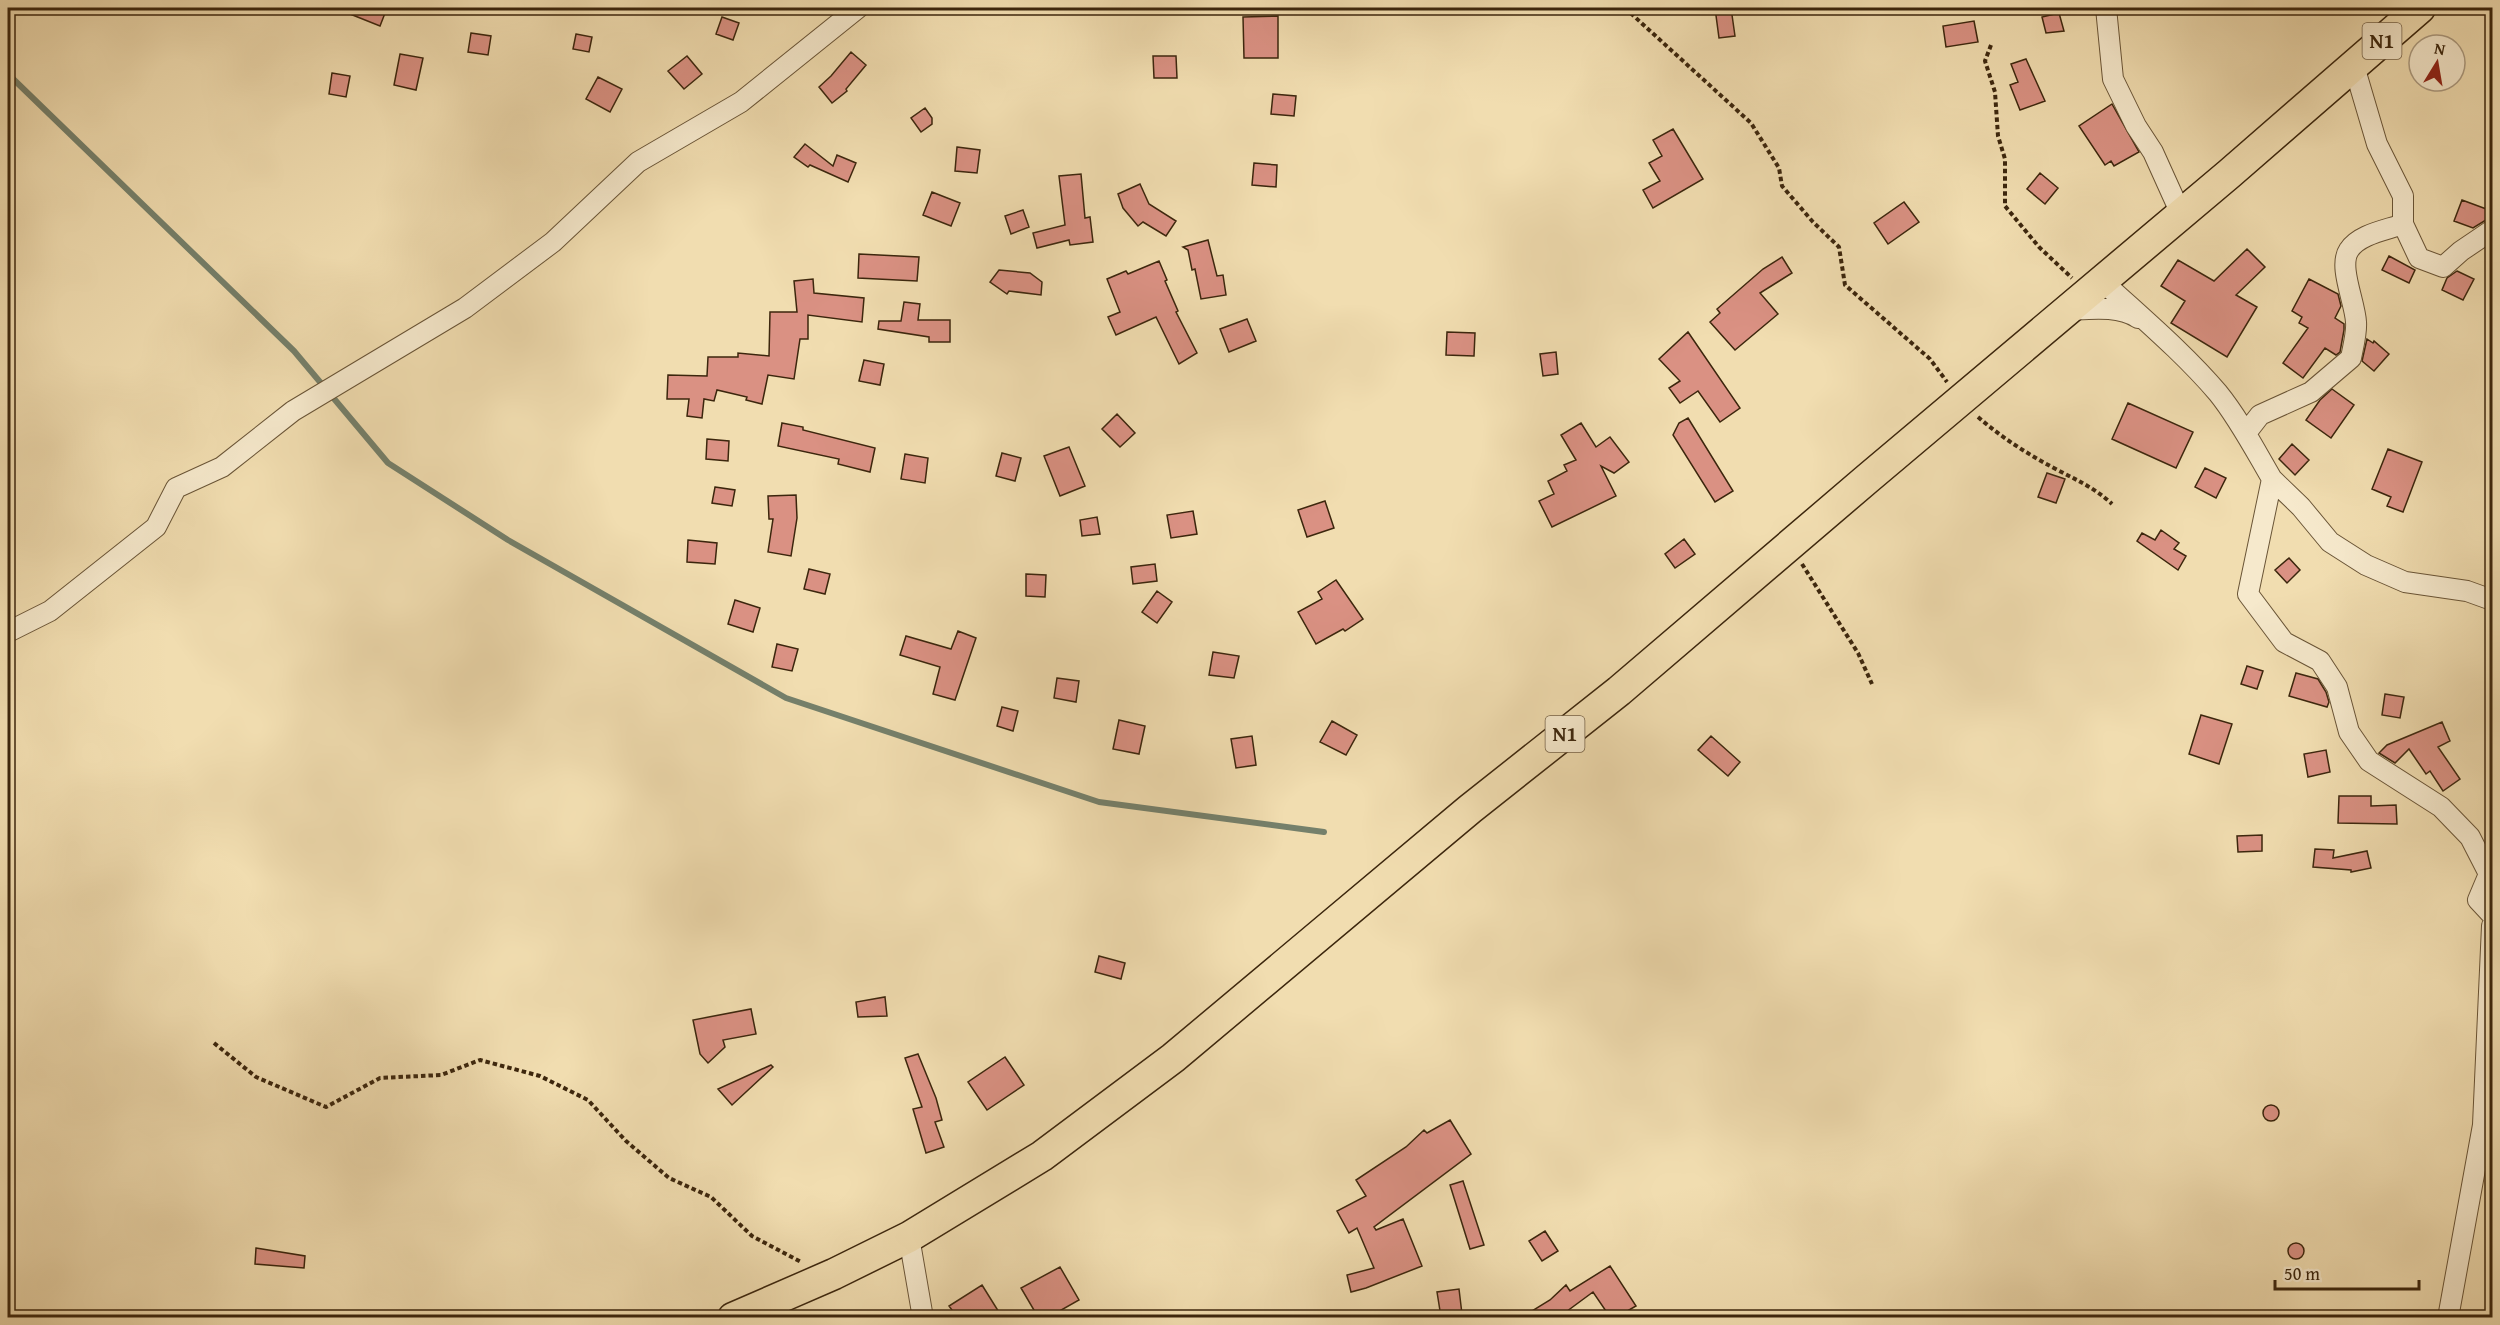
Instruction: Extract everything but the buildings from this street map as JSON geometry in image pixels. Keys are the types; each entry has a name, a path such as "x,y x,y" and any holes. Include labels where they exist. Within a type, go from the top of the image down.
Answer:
{"highway":[{"name":"N1","path":"733,1317 834,1274 909,1237 1042,1156 1173,1058 1470,809 1620,691 2420,8"}],"street":[{"path":"8,632 50,611 156,527 176,488 222,467 293,411 465,308 553,242 638,162 741,102 858,8"},
{"path":"2106,8 2113,80 2136,126 2153,152 2181,214"},
{"path":"2354,66 2377,144 2403,196 2403,224 2419,258 2444,267 2461,251 2493,230"},
{"path":"2246,433 2260,415 2311,392 2352,358 2357,324 2345,271 2349,250 2363,238 2403,224"},
{"path":"2086,294 2165,338"},
{"path":"2086,294 2110,309 2132,314 2165,338 2218,394 2246,433 2272,479 2301,507 2330,542 2366,565 2404,582 2467,591 2493,600"},
{"path":"2272,479 2248,594 2284,642 2320,661 2337,687 2349,732 2368,761 2441,807 2470,837 2489,874 2478,900 2493,915"},
{"path":"2448,1317 2484,1125 2493,926"},
{"path":"909,1237 923,1317"}],"path":[{"path":"1625,8 1751,123 1779,168 1782,186 1812,222 1839,247 1845,285 1930,359 1961,401 1999,435 2050,466 2095,489 2112,504"},
{"path":"1991,45 1984,61 1995,92 1998,136 2005,159 2005,206 2039,247 2086,294"},
{"path":"1789,547 1835,615 1858,653 1872,684"},
{"path":"214,1043 256,1077 326,1107 380,1078 441,1075 480,1060 540,1076 588,1100 626,1141 669,1178 711,1197 752,1236 798,1261 834,1274"}],"waterway":[{"path":"8,74 294,351 388,463 508,540 786,698 1099,802 1324,832"}]}
